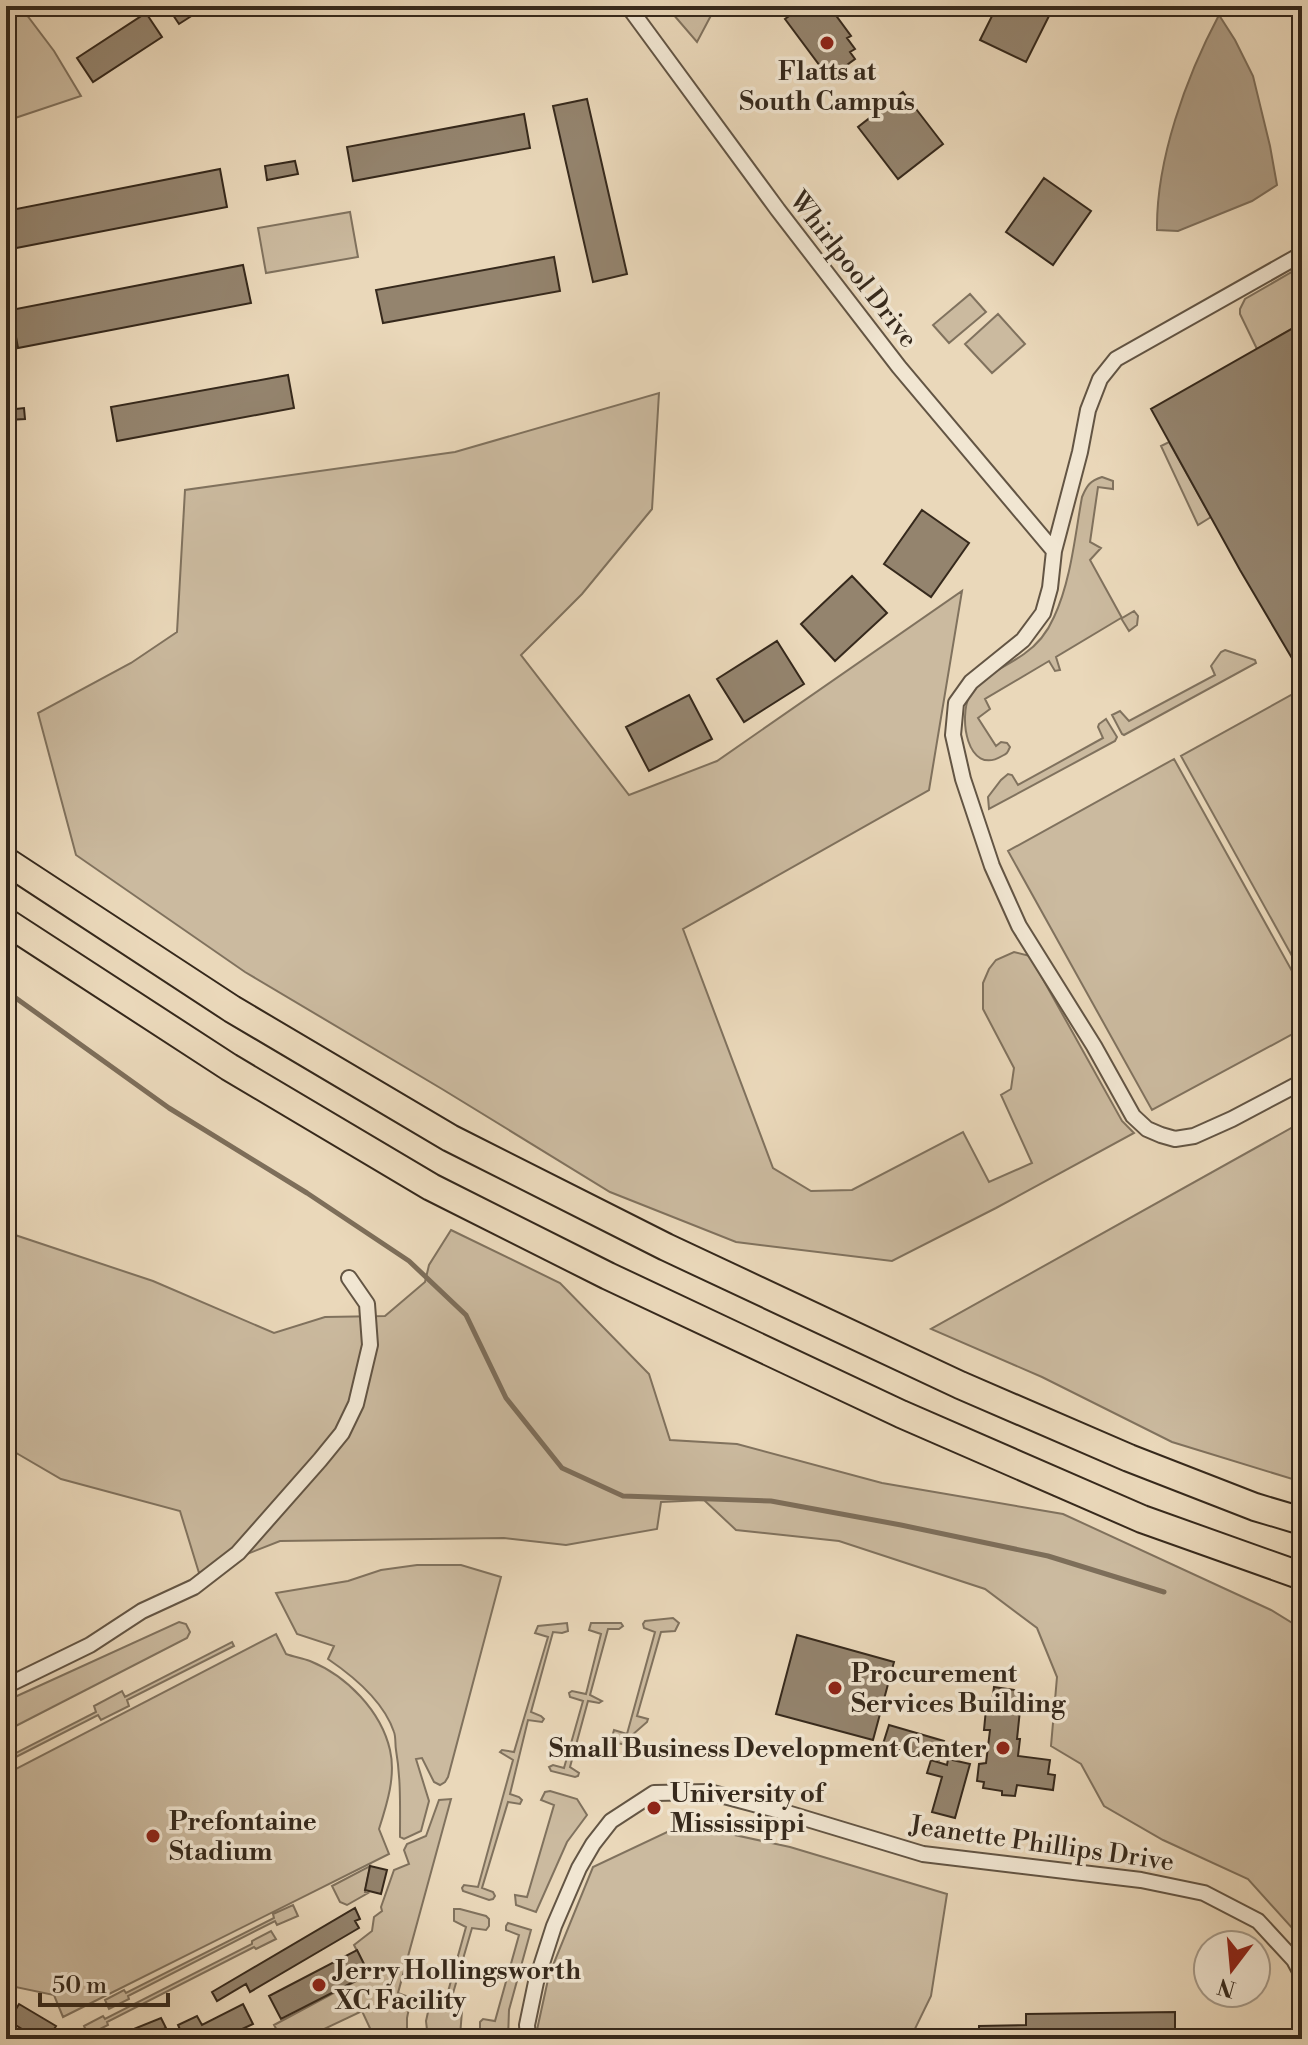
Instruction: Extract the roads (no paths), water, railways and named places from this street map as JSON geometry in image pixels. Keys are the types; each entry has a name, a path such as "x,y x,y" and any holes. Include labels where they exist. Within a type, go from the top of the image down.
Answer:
{"highway":[{"path":"6,861 232,1009 450,1138 666,1247 960,1385 1129,1458 1255,1507 1302,1519"},
{"path":"6,922 229,1067 431,1187 608,1276 901,1414 1142,1519 1302,1596"},
{"path":"1142,1519 1302,1576"}],"street":[{"name":"Whirlpool Drive","path":"628,6 778,210 899,367 1054,551"},
{"path":"1302,254 1116,359 1100,379 1088,410 1054,551 1050,588 1043,613 1023,640 971,682 956,703 953,735 976,822 1019,926 1094,1046 1133,1116 1147,1129 1161,1135 1175,1139 1194,1136 1302,1082"},
{"path":"6,1686 90,1645 142,1611 194,1587 238,1553 342,1433 356,1404 370,1345 367,1304 349,1278"},
{"name":"Jeanette Phillips Drive","path":"528,2039 527,2025 536,1982 554,1926 579,1868 611,1821 654,1793 709,1792 923,1854 1141,1880 1204,1893 1258,1921 1294,1960 1302,1975"}],"waterway":[{"path":"6,991 169,1108 307,1193 409,1261 466,1315 506,1398 562,1468 623,1496 771,1501 1048,1556 1164,1592"}],"place":[{"name":"Flatts at South Campus","path":"827,43"},
{"name":"Procurement Services Building","path":"835,1688"},
{"name":"Small Business Development Center","path":"1003,1748"},
{"name":"University of Mississippi","path":"654,1808"},
{"name":"Prefontaine Stadium","path":"153,1836"},
{"name":"Jerry Hollingsworth XC Facility","path":"319,1985"}]}
